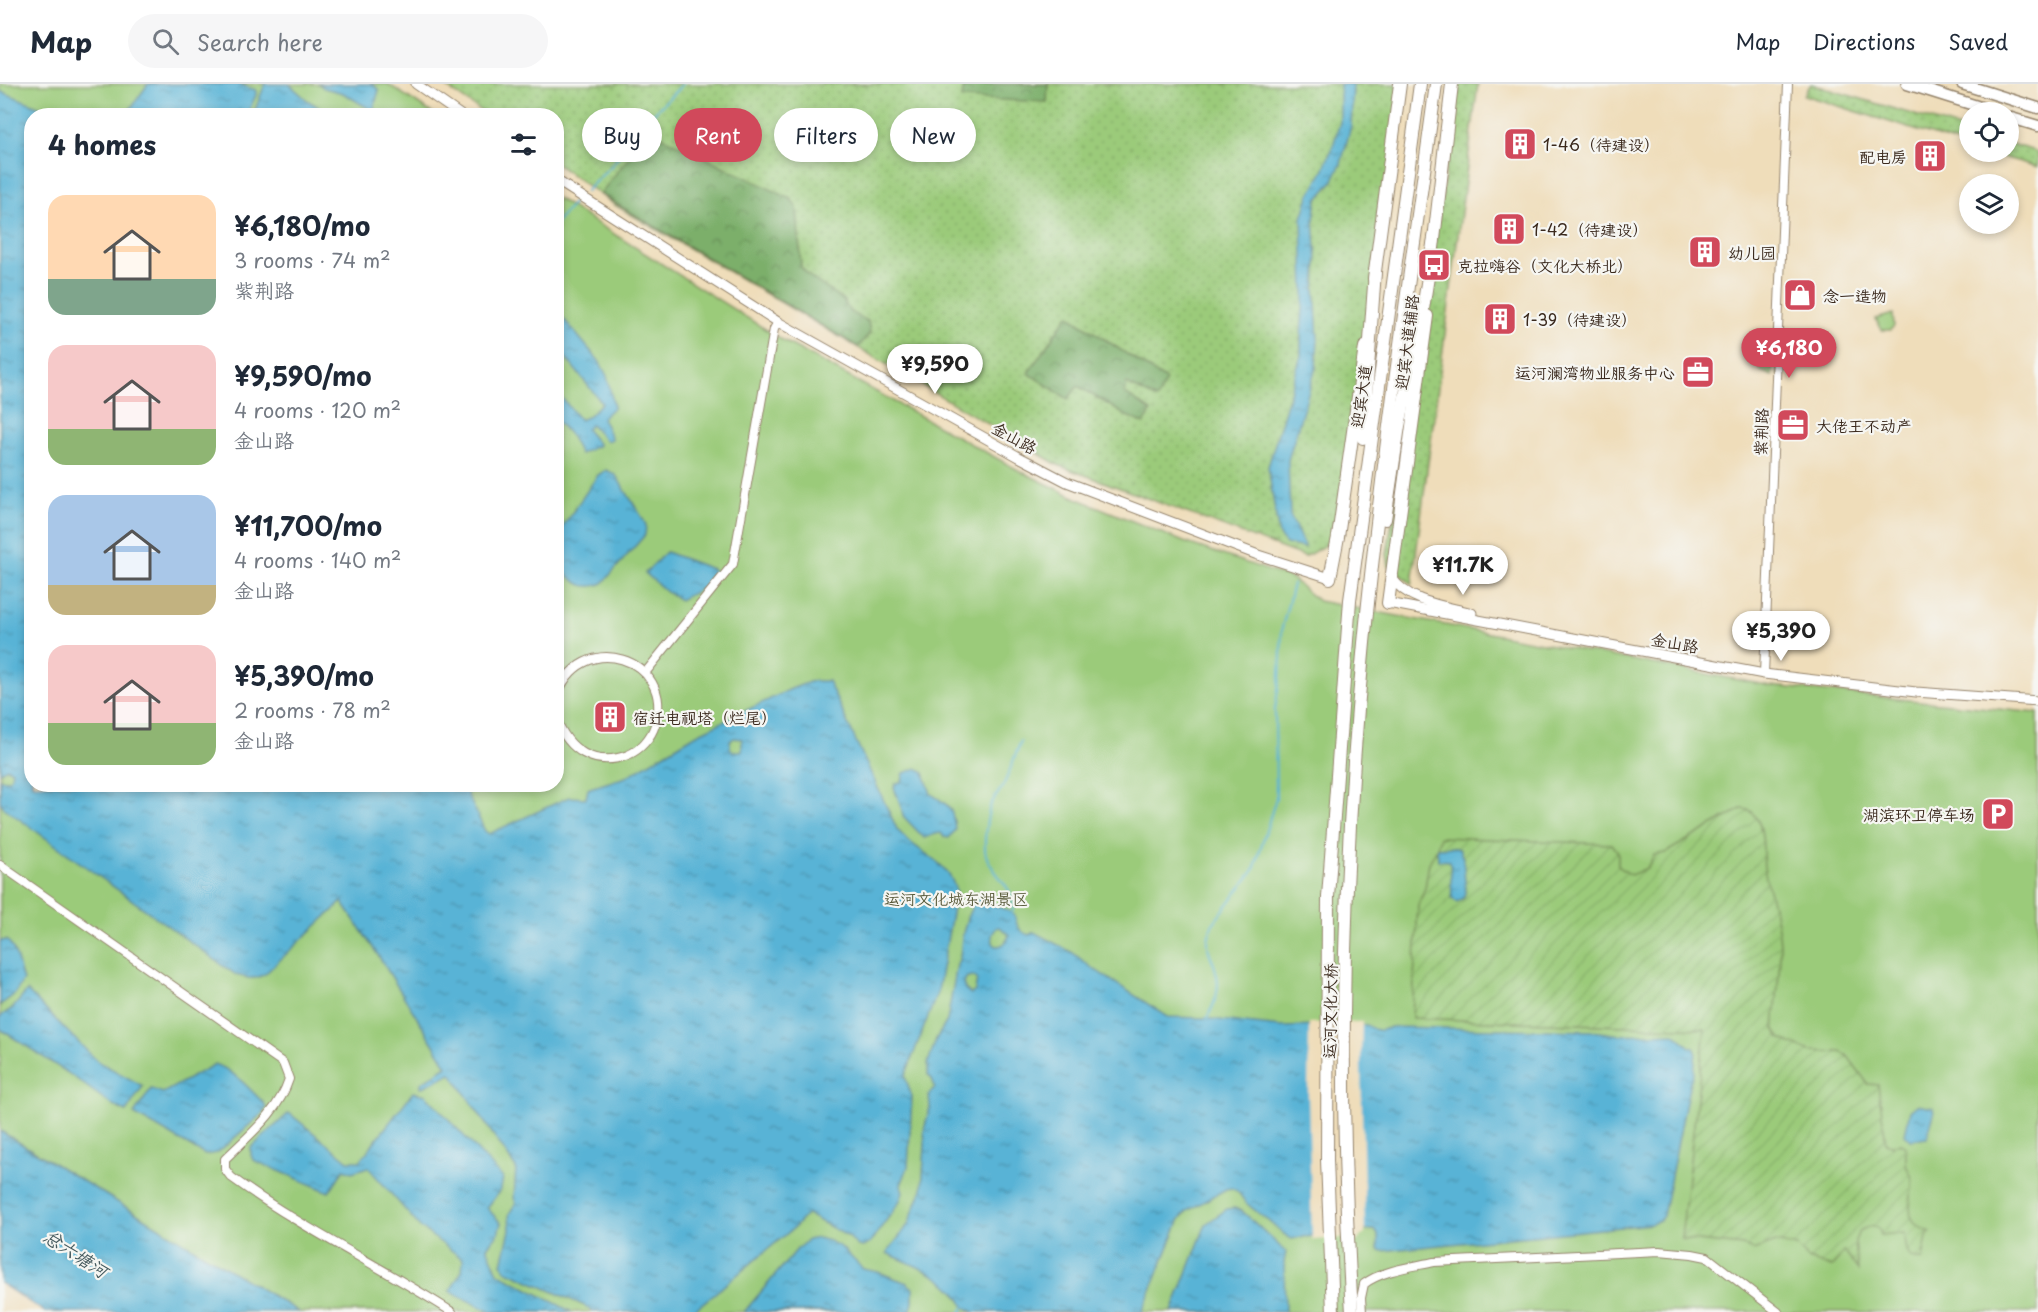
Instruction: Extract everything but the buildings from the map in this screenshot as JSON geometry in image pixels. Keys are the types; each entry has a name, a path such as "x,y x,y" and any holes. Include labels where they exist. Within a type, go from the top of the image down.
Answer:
{"main road":[{"path":"1330,578 1338,537 1400,84"},
{"name":"迎宾大道","path":"1341,712 1350,600 1420,84"},
{"name":"迎宾大道","path":"1358,712 1380,494 1436,84"},
{"name":"迎宾大道辅路","path":"1388,603 1430,295 1434,238 1452,84"},
{"path":"1907,84 1964,102"},
{"path":"1962,84 2038,108"},
{"path":"2019,120 2038,126"},
{"path":"1364,644 1398,426 1423,309 1434,238"},
{"path":"1345,654 1346,591 1364,426 1375,271"},
{"name":"运河文化大桥","path":"1333,1312 1327,1160 1327,963 1328,897 1341,712"},
{"name":"运河文化大桥","path":"1352,1312 1344,1101 1344,1012 1347,885 1358,712"}],"street":[{"path":"416,84 450,108"},
{"name":"紫荆路","path":"1764,674 1788,84"},
{"name":"金山路","path":"564,185 778,322 1067,482 1248,551 1330,578"},
{"path":"645,673 733,564 774,329 778,322"},
{"name":"金山路","path":"1392,578 1399,589 1409,595 1523,627"},
{"name":"金山路","path":"1388,603 1764,674 1916,692 2038,701"},
{"path":"564,681 584,662 600,657 616,657 632,663 645,673 654,686 658,701 658,717 653,731 644,744 631,754 616,759 600,759 585,755 572,746 564,736"},
{"path":"0,865 283,1063 289,1079 284,1096 273,1112 225,1159 225,1169 231,1177 295,1220 405,1282 452,1312"},
{"path":"1362,1312 1361,1298 1364,1284 1373,1278 1408,1267 1434,1262 1659,1251 1707,1257 1778,1312"}],"green space":[{"name":"运河文化城东湖景区","path":"0,84 388,84 424,108 24,108 24,792 564,792 564,202 784,341 1020,471 1076,498 1184,542 1291,578 1318,601 1771,686 2038,713 2038,1312 299,1312 0,1131"},
{"path":"442,84 1404,84 1341,536 1305,557 1058,465 615,205 564,169 564,108 477,108"},
{"path":"964,84 1048,84 1047,102 962,98"},
{"path":"1459,84 1478,84 1412,584 1389,566 1387,554"},
{"path":"1811,84 1959,128 1959,144 1804,95"},
{"path":"662,137 674,143 674,162 714,162 791,199 797,208 801,267 810,277 843,300 850,312 868,321 870,333 858,347 600,194 625,162 662,162"},
{"path":"2019,146 2038,152 2038,167 2019,162"},
{"path":"1893,314 1894,326 1890,330 1882,330 1876,319"},
{"path":"1068,315 1166,380 1157,399 1127,384 1124,393 1151,411 1144,424 1078,386 1068,399 1028,373"},
{"path":"1769,352 1774,353 1772,376 1761,371 1757,363"},
{"path":"1779,353 1785,356 1791,366 1787,372 1778,376"},
{"path":"1741,809 1753,813 1761,829 1764,867 1778,928 1780,959 1774,1028 1781,1039 1810,1051 1840,1052 1847,1055 1868,1084 1878,1085 1886,1143 1891,1145 1902,1143 1906,1147 1906,1165 1912,1178 1910,1212 1912,1218 1915,1223 1931,1232 1927,1236 1923,1259 1910,1256 1906,1248 1905,1233 1880,1235 1880,1230 1872,1227 1859,1231 1855,1241 1858,1270 1844,1251 1832,1267 1808,1259 1797,1247 1776,1242 1753,1250 1743,1246 1681,1239 1705,1029 1412,1018 1418,905 1425,888 1429,863 1440,837 1612,844 1618,852 1618,866 1631,875 1647,868 1654,855 1665,853"}],"water":[{"path":"148,84 238,84 256,90 250,108 131,108"},
{"path":"265,84 289,84 320,108 256,108"},
{"path":"319,84 372,84 379,90 374,108 368,108 343,93 324,88"},
{"path":"1340,84 1353,84 1351,126 1341,164 1332,182 1317,200 1314,220 1317,262 1316,367 1288,460 1290,515 1305,548 1286,544 1279,536 1268,467 1301,356 1304,295 1302,218 1309,196 1333,146 1340,122"},
{"path":"0,91 41,108 24,108 24,792 466,792 485,831 489,834 569,797 586,798 588,789 626,777 697,734 791,689 812,681 828,681 897,829 913,845 939,863 952,880 956,891 938,991 905,1076 912,1097 908,1167 901,1185 903,1192 899,1203 870,1243 863,1247 807,1214 795,1227 692,1312 593,1312 585,1306 505,1270 502,1264 510,1230 509,1214 516,1203 514,1198 516,1168 451,1073 421,1088 421,1083 447,1066 342,902 265,974 254,978 239,976 4,808 0,801 0,779 8,780 11,777 12,771 7,768 0,772","holes":["734,738 742,739 742,751 733,751 730,748 730,741"]},
{"path":"564,319 599,361 607,376 614,407 602,418 612,439 606,441 591,425 586,429 599,445 580,454 564,429 564,401 580,420 587,417 602,403 564,356"},
{"path":"606,470 615,474 646,525 645,535 603,583 589,586 578,583 564,572 564,525 598,475"},
{"path":"666,552 712,569 715,573 708,579 711,585 708,589 702,588 680,600 645,573"},
{"path":"917,768 924,773 931,794 946,804 951,811 955,830 949,838 944,837 941,833 924,838 903,816 894,788 895,784 902,781 904,773"},
{"path":"1437,848 1459,849 1463,858 1466,893 1464,898 1457,902 1452,898 1450,861 1438,860"},
{"path":"978,899 1007,910 1015,916 1017,925 1023,932 1029,935 1034,932 1073,953 1092,968 1168,1017 1202,1018 1281,1027 1367,1025 1378,1030 1391,1027 1592,1031 1620,1035 1674,1033 1696,1051 1694,1072 1690,1082 1663,1216 1659,1221 1651,1224 1382,1251 1378,1248 1378,1235 1375,1230 1364,1230 1347,1235 1289,1238 1246,1203 1232,1188 1226,1189 1187,1211 1180,1219 1142,1312 974,1312 964,1307 959,1297 942,1280 887,1253 908,1225 922,1189 924,1130 930,1107 929,1094 935,1087 928,1075 928,1063 936,1039 947,1021 962,937 974,902","holes":["1000,927 1009,935 1005,943 996,946 992,935 996,928","973,976 977,979 975,991 971,994 965,989 963,983 967,977"]},
{"path":"7,940 15,954 23,980 15,994 0,1005 0,941"},
{"path":"27,991 97,1061 143,1086 126,1112 0,1029 2,1015 13,1008"},
{"path":"215,1064 229,1071 241,1081 264,1103 266,1108 217,1153 205,1155 134,1114 151,1089 163,1093"},
{"path":"413,1092 426,1095 503,1178 501,1189 487,1208 501,1223 498,1234 487,1247 498,1273 572,1312 490,1312 450,1291 462,1271 463,1259 421,1228 368,1167 352,1172 344,1169 329,1192 253,1160 251,1148 289,1113 348,1161 360,1161"},
{"path":"1917,1105 1933,1108 1934,1114 1927,1138 1911,1140 1905,1134 1910,1111"},
{"name":"总六塘河","path":"0,1131 299,1312 45,1312 0,1283"},
{"path":"1234,1208 1242,1211 1286,1252 1284,1262 1285,1312 1172,1312 1206,1224 1227,1209"},
{"path":"818,1238 841,1247 863,1269 907,1283 913,1288 913,1303 910,1312 744,1312 799,1247 808,1240"}],"pier":[{"path":"1362,1022 1365,1233 1356,1242 1346,1238 1312,1240 1308,1094 1309,1023"}],"waterway":[{"path":"659,108 683,84"},
{"path":"586,191 614,162"},
{"path":"564,214 575,201"},
{"path":"1207,1018 1218,987 1208,947 1209,934 1212,925 1254,870 1276,798 1275,709 1280,677 1282,628 1293,584"},
{"path":"1012,913 1012,897 989,863 985,850 985,837 991,804 1004,784 1021,741"},
{"path":"961,1312 964,1307"}],"place":[{"name":"1-46（待建设）","path":"1520,144"},
{"name":"配电房","path":"1930,156"},
{"name":"1-42（待建设）","path":"1509,229"},
{"name":"幼儿园","path":"1705,252"},
{"name":"克拉嗨谷（文化大桥北）","path":"1434,265"},
{"name":"念一造物","path":"1800,295"},
{"name":"1-39（待建设）","path":"1500,319"},
{"name":"运河澜湾物业服务中心","path":"1698,372"},
{"name":"大佬王不动产","path":"1793,425"},
{"name":"宿迁电视塔（烂尾）","path":"610,717"},
{"name":"湖滨环卫停车场","path":"1998,814"}]}
